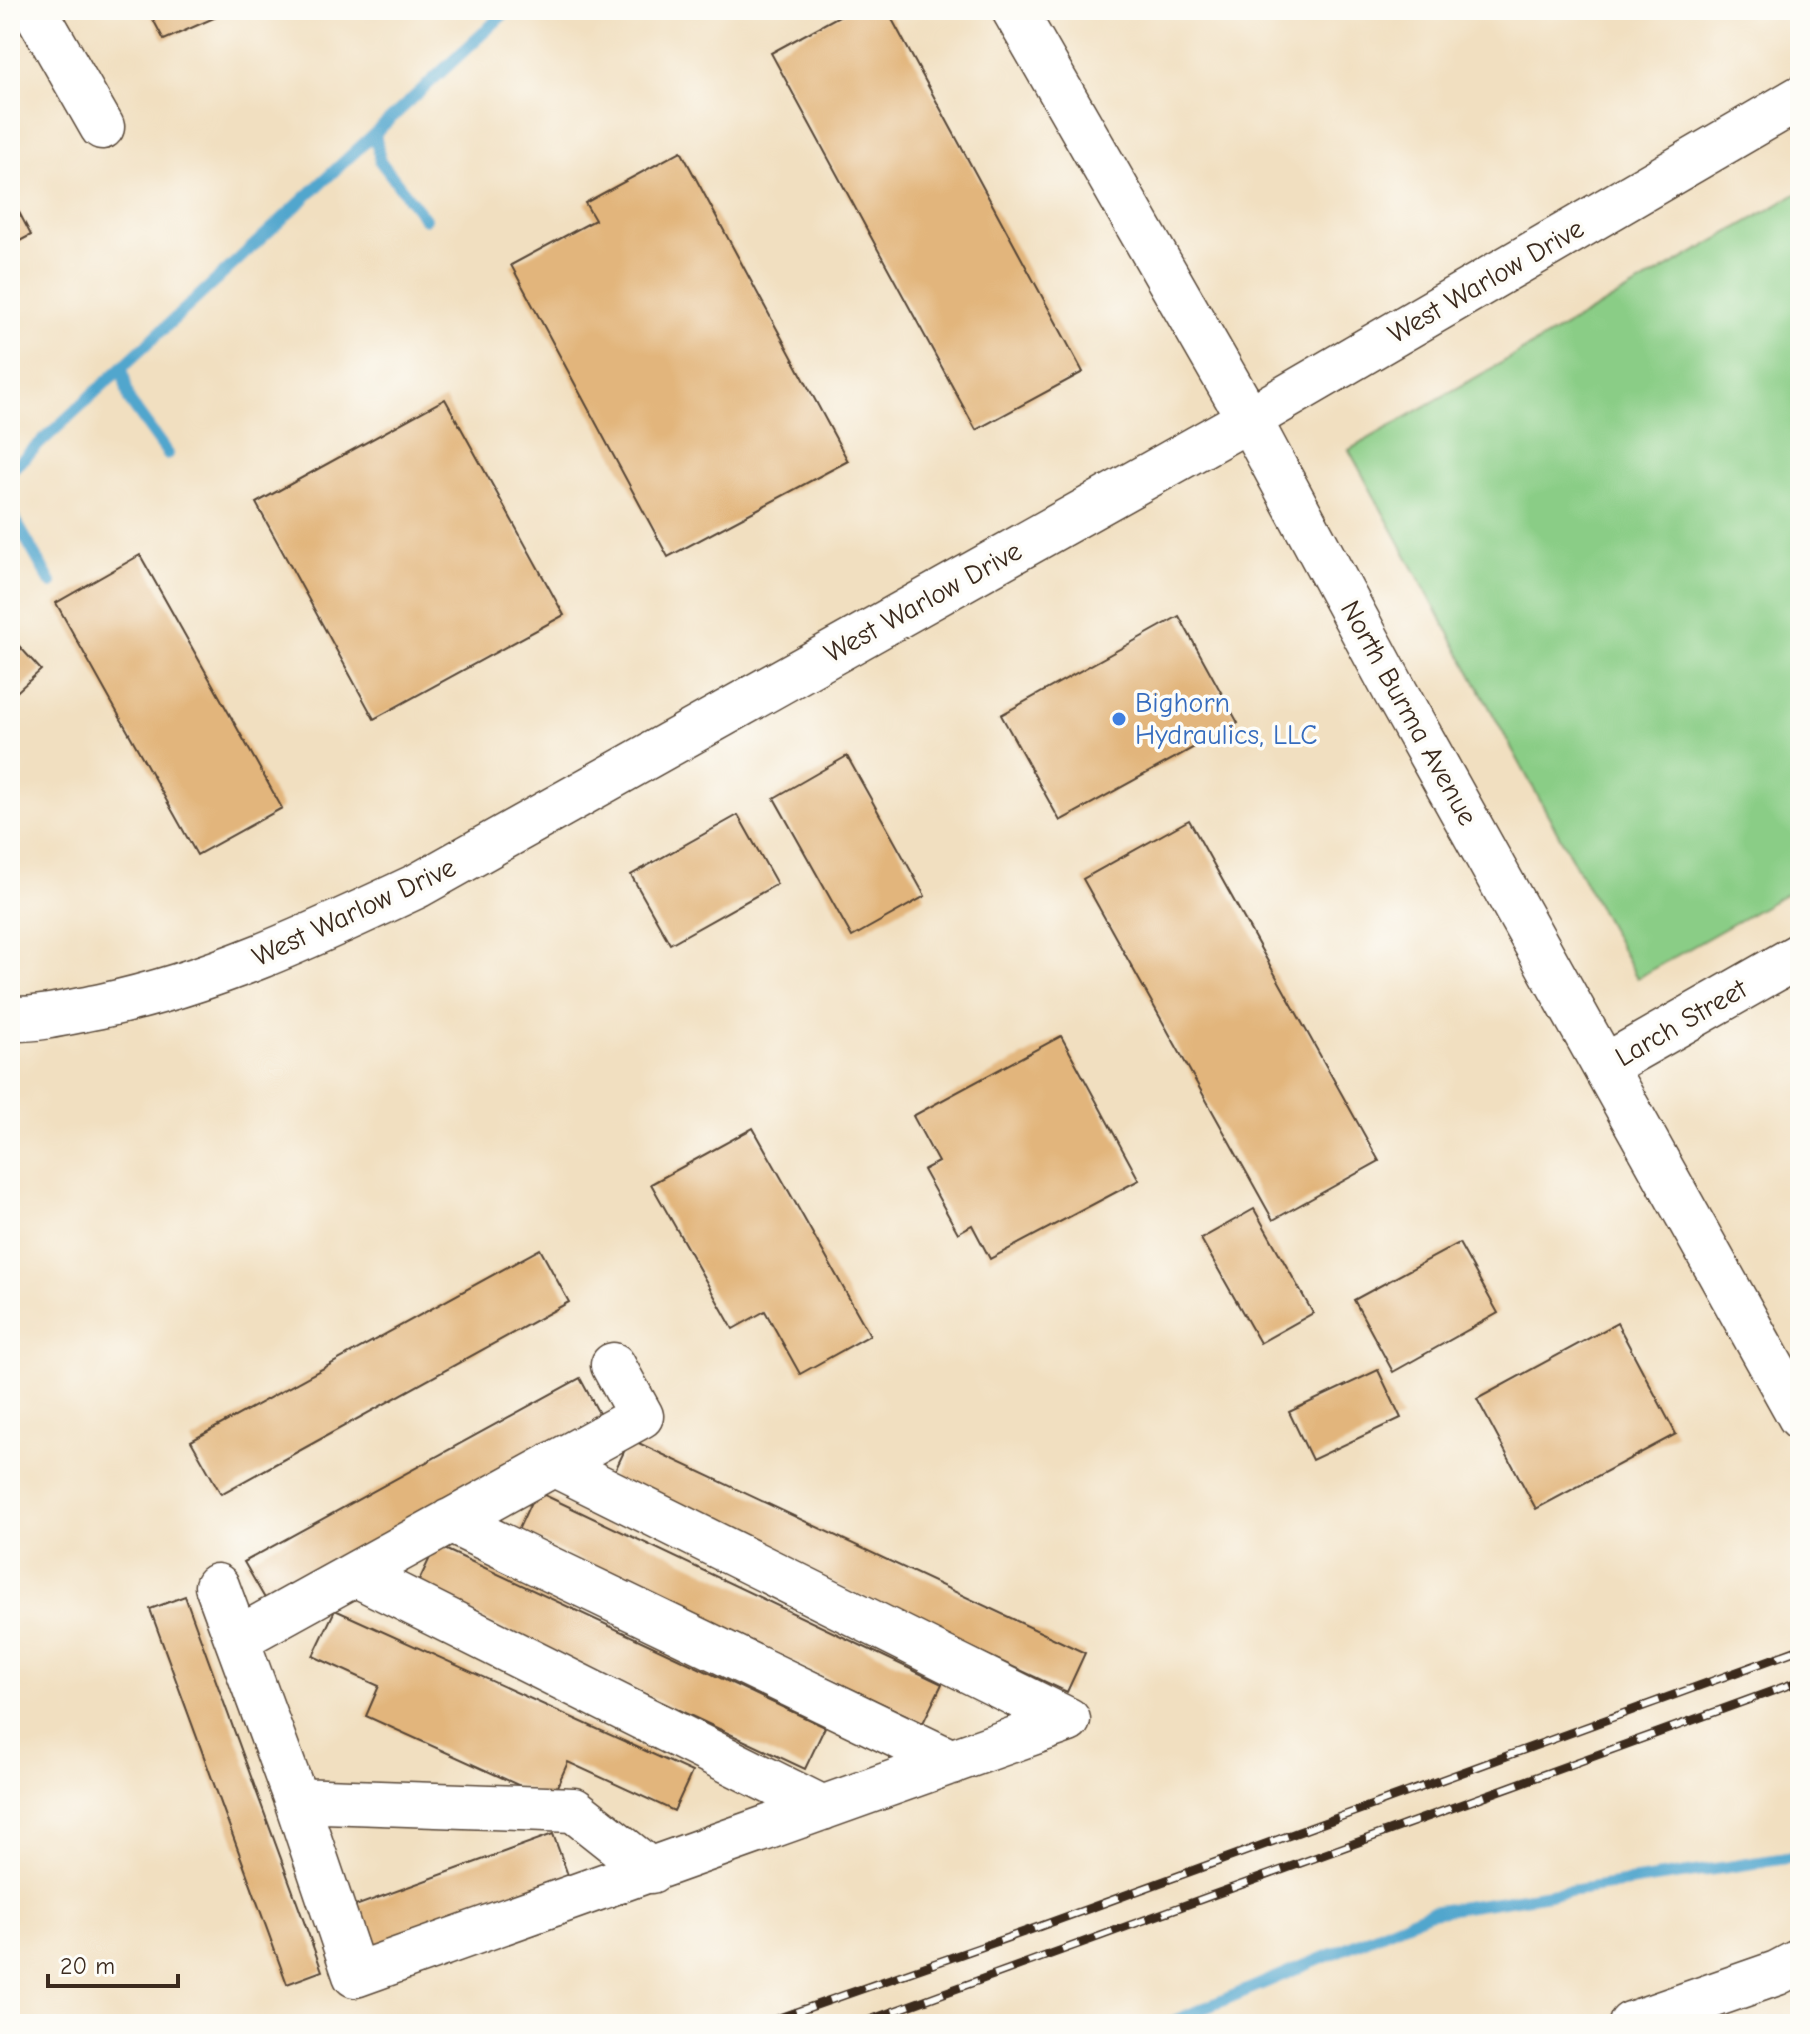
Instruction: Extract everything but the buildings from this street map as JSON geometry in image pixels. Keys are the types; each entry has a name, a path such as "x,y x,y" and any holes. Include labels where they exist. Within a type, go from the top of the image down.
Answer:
{"street":[{"path":"35,10 102,127"},
{"name":"North Burma Avenue","path":"1014,10 1249,419 1800,1417"},
{"name":"West Warlow Drive","path":"10,1019 33,1020 149,996 276,953 417,886 1249,419 1800,98"},
{"name":"Larch Street","path":"1605,1066 1800,955"},
{"path":"239,1638 641,1416 613,1365"},
{"path":"217,1586 239,1638 355,1975 1068,1720 553,1464"},
{"path":"450,1521 952,1762"},
{"path":"355,1574 823,1808"},
{"path":"296,1800 574,1810 651,1871"},
{"path":"1631,2024 1777,1973 1800,1961"}],"green space":[{"path":"1800,192 1800,886 1637,978 1349,450"}],"waterway":[{"path":"10,471 508,10"},
{"path":"375,133 380,161 425,219"},
{"path":"122,367 129,400 168,454"},
{"path":"10,511 51,583"},
{"path":"1167,2024 1431,1912 1800,1856"}],"railway":[{"path":"762,2024 1041,1926 1800,1649"},
{"path":"859,2024 1800,1681"}],"place":[{"name":"Bighorn Hydraulics, LLC","path":"1119,719"}]}
